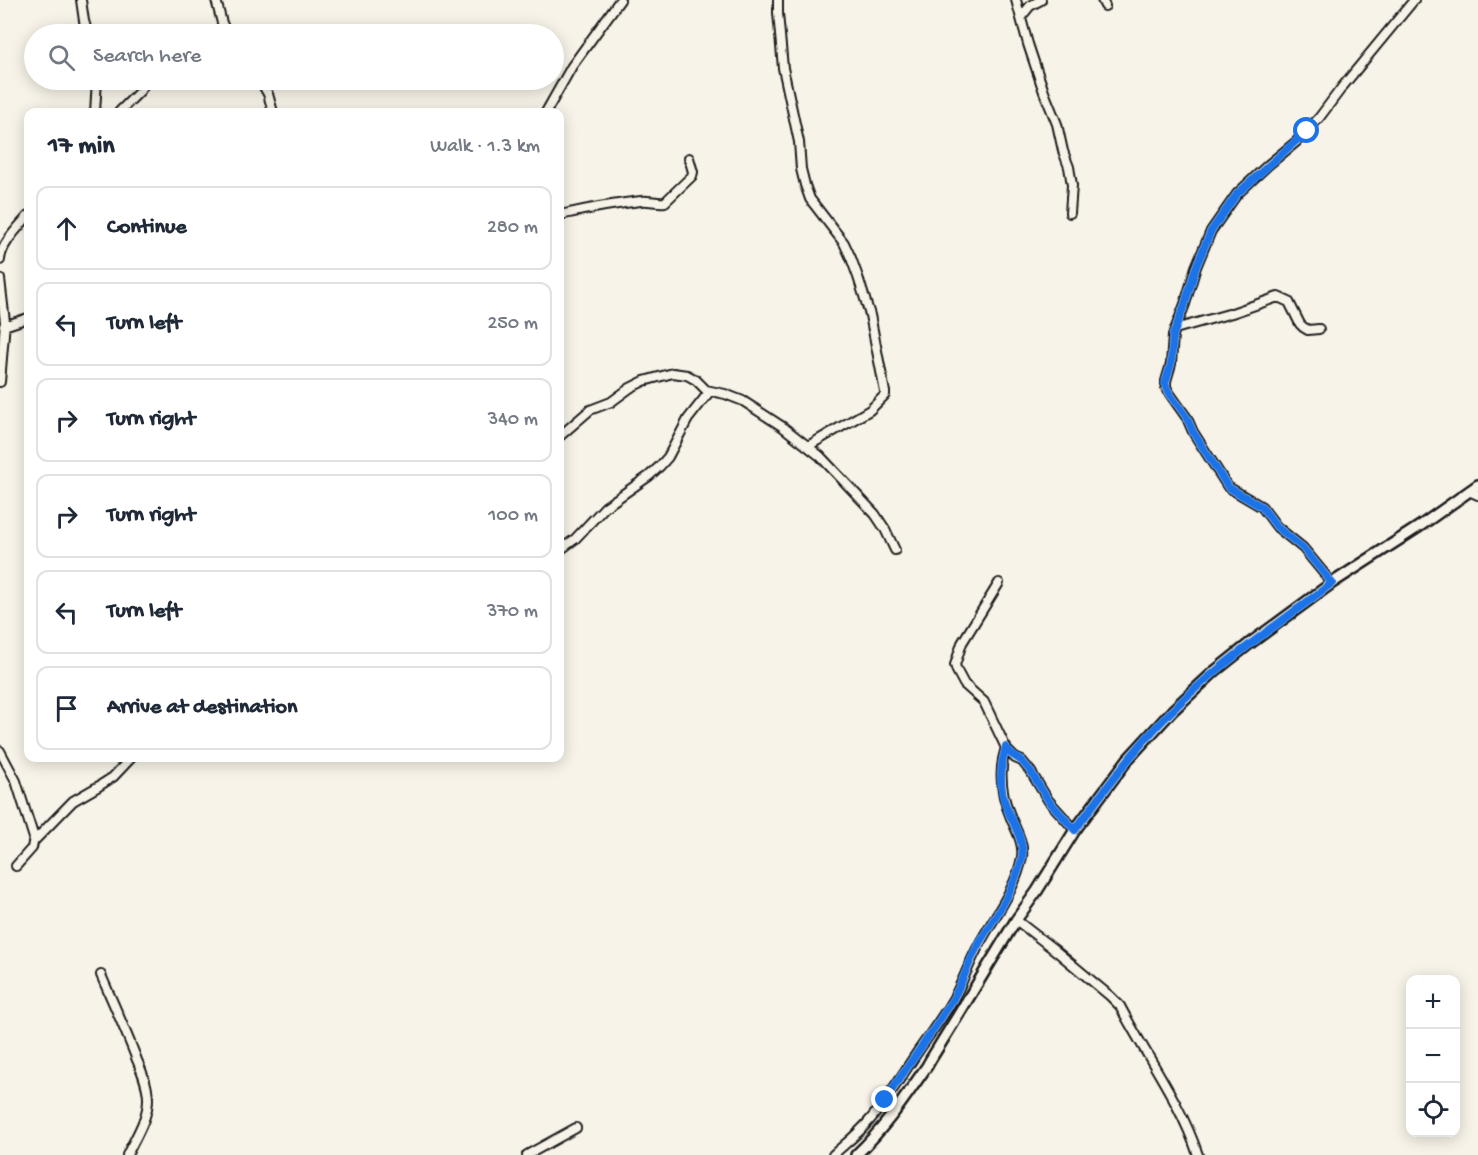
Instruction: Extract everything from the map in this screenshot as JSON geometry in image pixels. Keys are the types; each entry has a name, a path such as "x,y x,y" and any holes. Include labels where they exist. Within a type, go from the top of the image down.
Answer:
{"main road":[{"path":"856,1155 895,1113 914,1085 1016,920 1075,830 1128,759 1179,704 1245,647 1332,583 1473,493 1478,485"}],"street":[{"path":"81,0 85,24"},
{"path":"216,0 222,24"},
{"path":"564,80 620,0"},
{"path":"778,0 783,68 799,142 805,185 810,199 844,243 851,258 870,315 885,392 885,395 870,410 808,446"},
{"path":"1016,0 1028,44 1057,124 1071,176 1070,213"},
{"path":"1021,17 1030,6 1041,0"},
{"path":"1332,583 1303,548 1277,527 1262,507 1228,487 1165,384 1171,364 1175,329 1211,231 1237,194 1307,131 1414,0"},
{"path":"95,108 96,90"},
{"path":"123,108 141,90"},
{"path":"266,90 272,108"},
{"path":"548,108 558,90"},
{"path":"564,214 644,200 665,202 692,176 689,158"},
{"path":"0,260 4,244 24,221"},
{"path":"0,279 4,326 0,382"},
{"path":"1175,329 1278,297 1289,302 1303,327 1308,330 1319,329"},
{"path":"4,326 24,319"},
{"path":"564,433 590,410 610,402 644,381 673,374 687,375 710,391 742,401 783,427 820,456 875,514 896,550"},
{"path":"564,547 605,507 660,466 668,457 688,419 710,391"},
{"path":"999,583 963,643 955,665 964,684 984,702 1011,754 1022,761 1048,800 1075,830"},
{"path":"832,1155 870,1121 941,1018 960,987 981,940 1013,883 1022,852 1020,838 1002,793 1001,764 1006,747"},
{"path":"0,751 16,781 33,832 32,848 16,866"},
{"path":"34,842 73,801 113,777 127,762"},
{"path":"1016,920 1120,1006 1167,1086 1198,1155"},
{"path":"101,975 124,1027 145,1080 147,1091 147,1110 127,1155"},
{"path":"527,1155 576,1128"}],"route":[{"path":"885,1100 960,987 972,956 1001,908 1022,858 1020,838 1002,793 1001,764 1006,747 1015,758 1022,761 1048,800 1075,830 1128,759 1184,699 1245,647 1332,583 1303,548 1277,527 1262,507 1228,487 1165,384 1171,364 1173,335 1211,231 1237,194 1307,131"}]}
